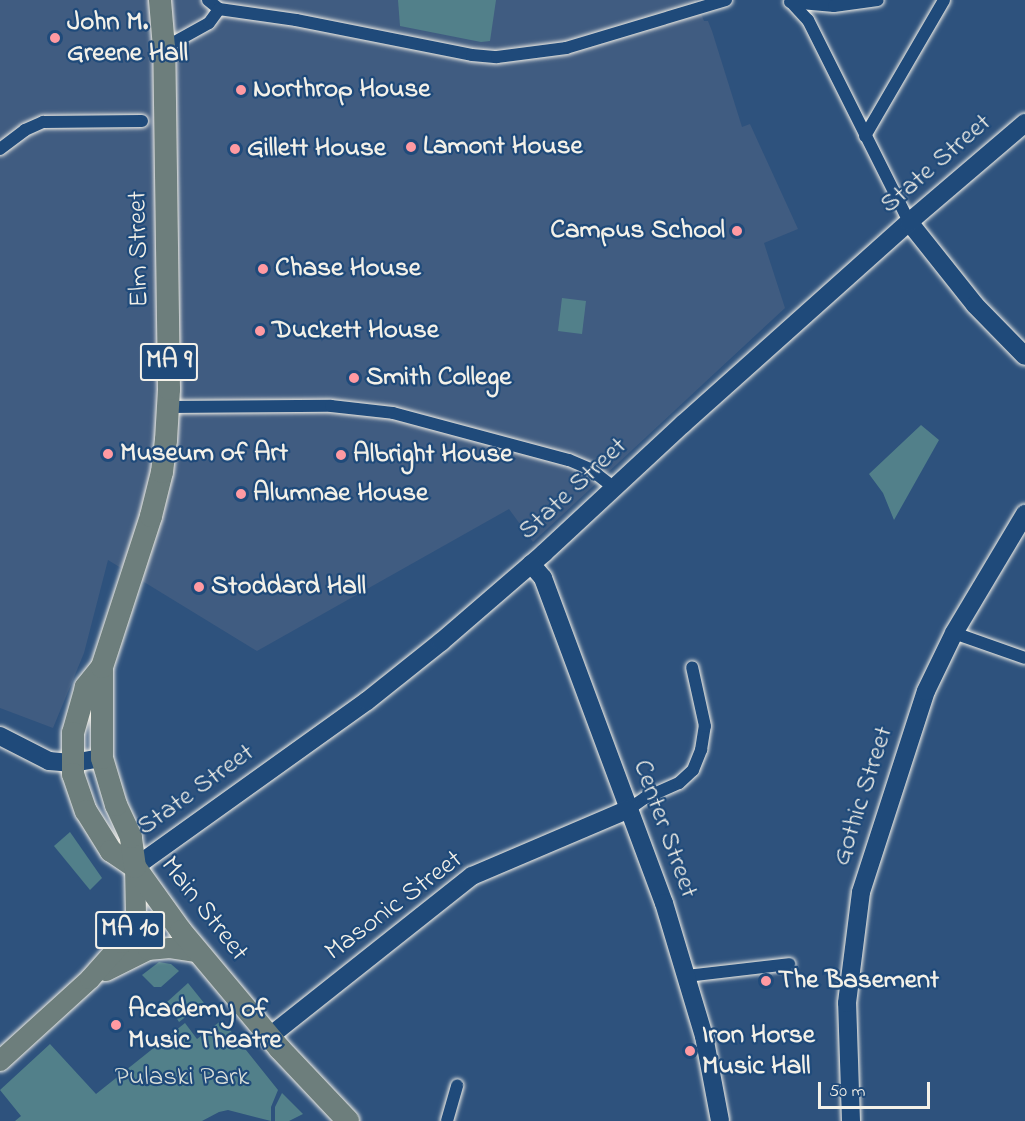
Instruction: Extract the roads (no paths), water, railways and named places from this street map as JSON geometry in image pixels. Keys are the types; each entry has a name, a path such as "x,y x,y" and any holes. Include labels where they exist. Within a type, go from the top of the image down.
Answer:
{"highway":[{"name":"Elm Street","path":"102,758 102,667 158,491 164,462 168,407 164,48 159,0"},
{"name":"Elm Street","path":"72,763 73,733 77,717 87,687 102,667"},
{"name":"Main Street","path":"102,758 116,805 131,837 135,867"},
{"name":"Main Street","path":"72,763 77,790 94,825 111,851 135,867 200,953 312,1085 348,1121"}],"main road":[{"name":"MA 10","path":"0,1061 110,959 133,924 138,906 135,867"},
{"name":"MA 10","path":"90,979 148,950 170,948 200,953"}],"street":[{"path":"208,0 219,9 296,20 472,55 497,57 566,48 706,2 726,0"},
{"path":"787,1 834,6 878,0"},
{"path":"866,136 944,0"},
{"path":"787,1 808,20 909,222 965,294 1025,356"},
{"path":"164,48 209,23 219,9"},
{"path":"0,149 25,130 43,122 142,122"},
{"name":"State Street","path":"135,867 407,670 531,564 909,222 1025,123"},
{"path":"168,407 331,405 393,413 576,463 594,472 614,488"},
{"name":"Gothic Street","path":"851,1121 847,1003 861,892 912,728 926,691 954,633 1025,514"},
{"name":"Center Street","path":"531,564 543,578 664,903 709,1056 720,1121"},
{"path":"954,633 1025,658"},
{"path":"629,809 645,798 679,783 693,770 701,750 705,726 692,667"},
{"path":"0,736 49,761 72,763 102,758"},
{"name":"Masonic Street","path":"270,1036 472,876 629,809"},
{"path":"686,976 789,964"},
{"path":"447,1121 457,1085"}],"place":[{"name":"John M. Greene Hall","path":"55,38"},
{"name":"Northrop House","path":"241,90"},
{"name":"Lamont House","path":"411,147"},
{"name":"Gillett House","path":"235,149"},
{"name":"Campus School","path":"737,231"},
{"name":"Chase House","path":"263,269"},
{"name":"Duckett House","path":"260,331"},
{"name":"Smith College","path":"354,378"},
{"name":"Museum of Art","path":"108,454"},
{"name":"Albright House","path":"341,455"},
{"name":"Alumnae House","path":"241,494"},
{"name":"Stoddard Hall","path":"199,587"},
{"name":"The Basement","path":"766,981"},
{"name":"Academy of Music Theatre","path":"116,1025"},
{"name":"Iron Horse Music Hall","path":"690,1051"}],"park label":[{"name":"Pulaski Park","path":"182,1078"}]}
